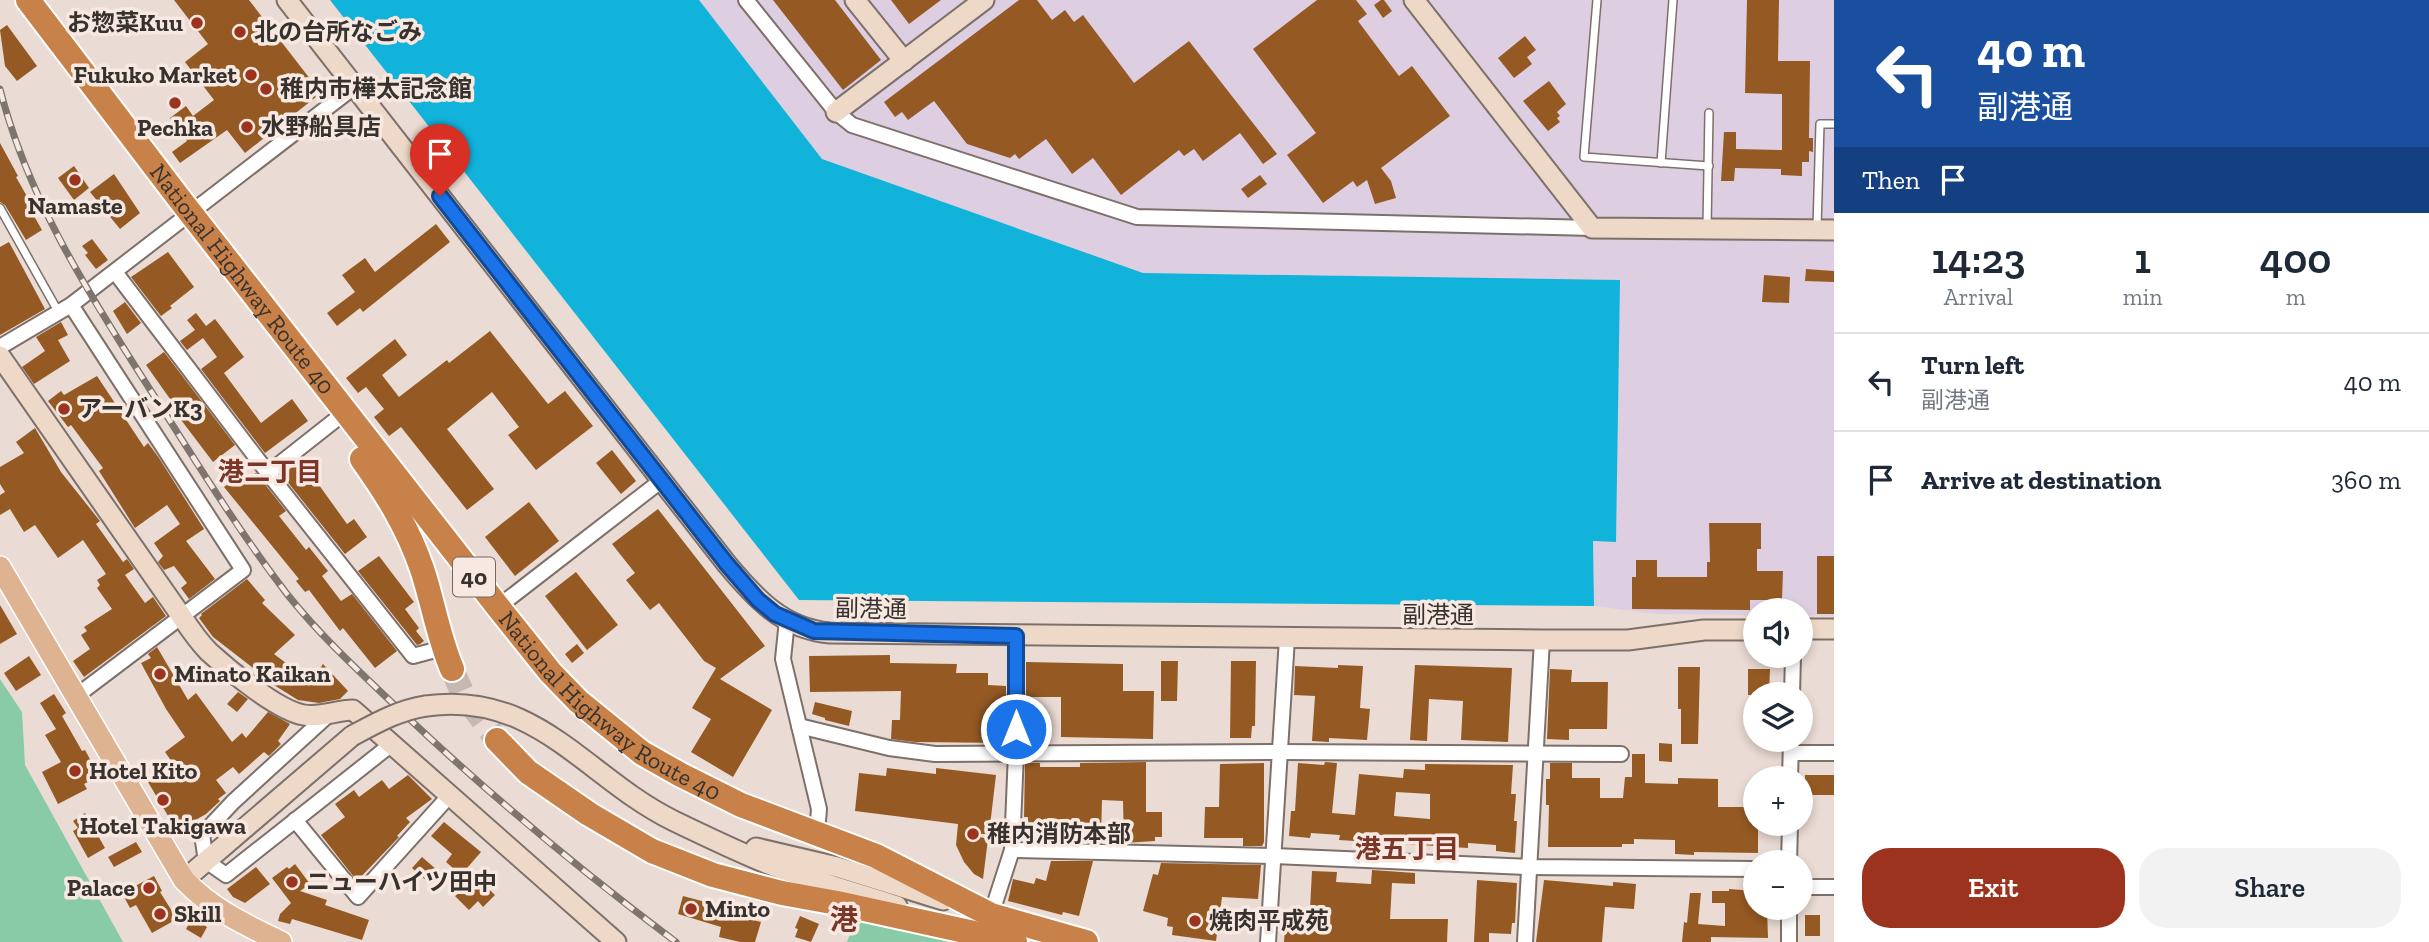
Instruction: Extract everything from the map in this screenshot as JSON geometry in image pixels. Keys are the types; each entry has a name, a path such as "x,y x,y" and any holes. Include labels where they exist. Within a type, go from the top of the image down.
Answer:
{"highway":[{"name":"National Highway Route 40","path":"9,0 550,672 578,701 642,753 722,796 876,856 1015,942"},
{"name":"National Highway Route 40","path":"28,0 382,487 412,540 447,658"},
{"name":"National Highway Route 40","path":"497,740 527,772 553,791 652,851 713,875 782,893 1086,942"}],"main road":[{"path":"0,566 184,880 199,896 222,913 281,942"}],"street":[{"name":"副港通","path":"286,0 744,585 775,614 787,620 814,631 830,633 1016,636 1542,640 1628,639 1704,631 1743,630"},
{"path":"746,0 836,112 852,125 1137,217 1592,228 1825,230"},
{"path":"855,0 904,61"},
{"path":"836,112 984,0"},
{"path":"1414,0 1592,228"},
{"path":"0,346 65,309 354,87"},
{"path":"115,272 413,656 447,658"},
{"path":"65,309 243,569 75,697"},
{"path":"0,356 207,650 284,708 304,715 327,716"},
{"path":"268,472 334,421"},
{"path":"498,607 662,480"},
{"path":"787,620 783,659 819,809 817,833"},
{"path":"1813,629 1834,629"},
{"path":"184,880 352,736 409,709 466,704 512,714 580,756 671,820 763,862 981,923 1012,850 1016,752 1016,636"},
{"path":"1268,942 1287,638"},
{"path":"1525,942 1542,640"},
{"path":"393,744 226,875 206,861 202,835 233,802 327,716 342,710 353,710 393,744 616,942"},
{"path":"799,726 889,748 935,754 1621,754"},
{"path":"1813,750 1834,753"},
{"path":"295,820 358,897 450,795"},
{"path":"1012,850 1274,856 1529,867 1743,869"},
{"path":"1813,887 1834,887"},
{"path":"1789,920 1789,942"}],"lane":[{"path":"1597,0 1584,157 1709,166"},
{"path":"1661,163 1673,0"},
{"path":"1707,228 1709,113"},
{"path":"1825,230 1820,124 1834,124"},
{"path":"0,208 65,309"}],"shaded area":[{"path":"699,0 1834,0 1834,616 1813,615 1813,598 1743,598 1743,615 1657,614 1594,606 1593,541 1616,542 1619,280 1143,273 822,159"}],"green space":[{"path":"0,679 22,712 25,765 123,942 0,942"},
{"path":"857,916 962,942 847,942"}],"water":[{"path":"330,0 699,0 822,159 1143,273 1620,280 1616,542 1593,541 1594,606 799,600"}],"building":[{"name":"Fukuko Market","path":"174,0 249,0 321,93 245,153 227,130 180,163 172,152 187,141 170,118 186,106 193,116 214,100 185,62 208,44"},
{"path":"773,0 835,0 881,60 843,90"},
{"path":"891,0 941,0 909,24"},
{"path":"1019,0 1037,0 1052,20 1065,10 1074,22 1083,15 1134,83 1189,41 1277,154 1263,164 1240,133 1203,161 1194,149 1184,156 1179,150 1121,195 1093,158 1072,174 1046,139 1019,159 1015,154 1010,158 967,144 934,101 908,120 902,112 895,117 884,102"},
{"path":"1317,0 1356,0 1367,14 1358,21 1399,76 1412,66 1450,116 1381,168 1391,181 1396,198 1375,204 1367,180 1357,187 1353,181 1323,203 1287,155 1316,133 1253,49"},
{"path":"1384,0 1392,11 1383,18 1374,5"},
{"path":"1747,0 1779,0 1778,61 1810,61 1809,138 1813,138 1813,152 1809,151 1809,162 1802,162 1802,176 1781,175 1781,169 1735,168 1734,181 1721,181 1724,132 1736,132 1736,149 1782,150 1782,94 1745,93"},
{"path":"7,25 37,66 17,81 5,66 0,30"},
{"path":"1525,36 1536,50 1527,57 1532,64 1514,78 1498,58"},
{"path":"1549,81 1566,104 1557,112 1560,122 1548,131 1523,101"},
{"path":"0,143 42,230 26,240 5,205 0,202"},
{"path":"74,166 89,188 74,200 58,178"},
{"path":"114,174 140,213 120,229 90,192"},
{"path":"1260,175 1267,184 1248,198 1241,189"},
{"path":"436,224 450,242 363,312 360,308 337,326 327,313 355,292 342,275 365,258 375,272"},
{"path":"92,239 108,260 96,269 85,255 88,253 82,246"},
{"path":"9,242 45,309 0,335 0,247"},
{"path":"168,252 194,287 161,316 131,277"},
{"path":"1806,269 1834,271 1834,282 1805,281"},
{"path":"1764,275 1790,277 1789,303 1762,302"},
{"path":"125,302 141,323 127,334 113,311"},
{"path":"196,313 206,326 215,319 244,357 224,373 261,423 292,399 308,421 265,453 201,369 217,357 203,338 187,350 180,341 195,330 187,320"},
{"path":"61,322 68,335 58,340 70,361 34,384 22,367 45,351 36,337"},
{"path":"490,331 548,404 565,391 593,426 536,470 508,435 519,427 492,392 447,429 494,489 467,510 401,427 389,436 374,417 384,409 366,387 358,393 346,378 395,339 407,355 382,375 399,397"},
{"path":"164,352 235,445 213,462 172,408 175,406 146,365"},
{"path":"97,376 144,447 148,443 159,458 204,529 186,541 215,579 189,599 181,588 187,583 174,566 164,570 158,562 163,556 154,543 180,524 167,505 135,528 99,471 103,468 71,425 68,427 48,401 61,391 64,395"},
{"path":"35,428 61,472 100,521 96,524 123,562 127,559 134,569 125,575 145,603 153,597 166,616 84,677 73,661 90,649 81,635 87,631 84,627 112,609 97,588 100,585 97,580 106,574 83,540 58,558 35,525 24,532 10,509 0,515 0,495 5,492 0,484 0,467 24,453 16,442"},
{"path":"612,450 636,481 621,494 596,463"},
{"path":"301,460 347,524 354,519 367,537 345,554 282,475"},
{"path":"256,473 286,511 279,516 306,550 309,547 328,571 322,576 341,601 352,594 397,651 375,668 343,628 340,631 309,590 305,592 296,581 299,579 224,487 238,476 243,483"},
{"path":"529,502 559,541 515,576 485,537"},
{"path":"658,509 765,646 720,679 772,710 733,777 691,752 711,719 692,708 716,668 704,661 659,603 650,610 626,580 635,573 612,544"},
{"path":"1709,523 1761,523 1761,549 1757,549 1757,571 1783,571 1782,598 1743,598 1743,610 1632,609 1632,577 1636,577 1636,560 1657,560 1657,577 1707,577 1707,562 1710,562"},
{"path":"379,556 414,602 405,609 419,628 416,631 424,641 420,644 417,645 358,571"},
{"path":"1817,556 1834,556 1834,614 1817,614"},
{"path":"576,572 618,625 587,650 545,596"},
{"path":"247,579 265,600 262,603 295,635 274,654 311,682 323,664 348,691 340,699 319,703 298,700 261,677 262,675 213,637 199,618 201,614"},
{"path":"0,605 17,634 0,644"},
{"path":"577,644 584,653 572,663 565,654"},
{"path":"157,647 188,700 196,693 232,742 242,733 246,738 268,712 290,724 278,741 281,744 269,756 264,752 239,774 233,767 216,780 226,793 206,814 185,826 182,821 174,826 148,782 172,762 165,752 185,737 141,663 151,658 148,654"},
{"path":"890,655 890,663 957,664 956,673 988,673 988,685 1006,686 1004,743 915,742 891,739 892,720 900,720 901,691 810,692 809,656"},
{"path":"29,656 41,675 16,691 4,673"},
{"path":"1161,661 1178,661 1177,701 1161,701"},
{"path":"1231,661 1256,661 1255,726 1252,726 1251,738 1230,738"},
{"path":"1026,662 1123,664 1123,691 1154,691 1153,739 1061,737 1061,697 1026,697"},
{"path":"1338,665 1363,666 1360,708 1370,709 1367,740 1329,738 1329,742 1312,741 1315,696 1294,695 1295,666 1338,668"},
{"path":"1415,665 1512,668 1508,742 1461,740 1463,701 1429,699 1427,741 1410,740"},
{"path":"1678,667 1700,667 1698,744 1681,744"},
{"path":"1550,669 1572,670 1571,682 1608,682 1607,729 1569,729 1569,740 1547,739"},
{"path":"1748,669 1770,669 1770,682 1748,682"},
{"path":"238,692 248,699 237,712 227,704"},
{"path":"54,694 66,713 62,716 99,776 84,784 87,789 58,804 42,772 61,762 45,735 56,729 40,703"},
{"path":"815,702 852,711 849,726 812,714"},
{"path":"1659,743 1672,744 1672,762 1659,761"},
{"path":"1632,754 1645,754 1645,783 1678,784 1678,778 1718,779 1718,807 1743,807 1743,836 1758,836 1758,850 1675,854 1675,840 1634,839 1634,844 1622,844 1622,847 1548,847 1549,805 1546,805 1546,779 1550,779 1550,763 1572,763 1572,778 1600,778 1600,798 1623,798 1625,777 1632,777"},
{"path":"1146,762 1146,812 1162,812 1162,837 1155,837 1155,841 1124,843 1123,801 1102,800 1101,835 1083,835 1083,830 1028,834 1028,817 1024,817 1025,763 1040,763 1040,767 1080,767 1080,763"},
{"path":"1325,762 1337,763 1332,813 1355,815 1359,774 1403,778 1404,769 1425,770 1425,764 1513,765 1511,794 1516,794 1514,821 1517,821 1515,853 1496,851 1496,845 1468,843 1468,848 1339,840 1340,835 1311,833 1310,838 1289,836 1291,811 1295,811 1298,763 1324,765","holes":["1396,792 1430,794 1430,819 1394,816"]},
{"path":"1264,763 1262,846 1243,846 1243,838 1204,838 1205,807 1219,807 1220,764"},
{"name":"稚内消防本部","path":"887,768 936,774 936,768 996,775 989,834 981,834 980,837 988,839 983,879 974,874 964,862 956,845 958,824 855,811 859,773 886,776"},
{"path":"408,775 432,799 406,818 410,822 397,836 399,837 357,881 321,835 345,817 335,804 354,790 359,797 382,780 389,789"},
{"path":"1813,775 1834,775 1834,795 1813,795"},
{"path":"85,813 105,848 88,858 73,831 78,828 73,821"},
{"path":"444,822 481,852 461,875 446,862 452,854 431,836"},
{"path":"136,842 142,852 114,867 108,857"},
{"path":"422,857 437,870 427,881 412,868"},
{"path":"1051,861 1093,861 1079,916 1063,912 1062,915 1008,901 1013,879 1034,884 1036,878 1046,881"},
{"path":"1161,863 1261,865 1258,899 1222,897 1216,941 1172,935 1173,927 1167,926 1168,918 1143,911 1153,874 1158,875"},
{"path":"295,864 310,884 300,891 327,900 325,905 369,920 362,940 292,919 290,924 278,921 280,914 291,903 272,878"},
{"path":"256,867 270,884 245,903 233,897 227,889"},
{"path":"1372,870 1415,873 1415,884 1392,883 1390,919 1448,919 1447,942 1284,942 1285,927 1309,928 1312,871 1337,872 1336,882 1371,884"},
{"path":"154,876 162,891 160,892 177,919 152,933 136,905 130,908 122,893"},
{"path":"475,876 495,895 483,907 478,901 469,910 455,896"},
{"path":"1477,880 1517,883 1515,923 1512,923 1511,934 1489,933 1489,942 1474,942"},
{"path":"1544,880 1613,886 1613,882 1636,884 1634,909 1605,907 1602,942 1536,942"},
{"path":"1743,890 1743,920 1767,920 1768,938 1711,937 1711,942 1682,942 1690,893 1701,893 1698,924 1725,926 1725,903 1712,903 1712,891"},
{"path":"683,896 713,904 711,909 761,922 755,942 719,937 721,927 678,914"},
{"path":"1813,915 1820,915 1820,936 1805,936 1805,920 1813,920"},
{"path":"800,916 819,924 811,942 795,937"},
{"path":"192,918 207,927 201,938 186,929"}],"tunnel":[{"path":"452,669 462,692 497,740"}],"railway":[{"path":"0,89 25,166 59,239 120,343 212,487 287,594 343,656 469,774 571,860 676,942"}],"place":[{"name":"お惣菜Kuu","path":"197,23"},
{"name":"北の台所なごみ","path":"240,32"},
{"name":"Fukuko Market","path":"251,75"},
{"name":"稚内市樺太記念館","path":"266,89"},
{"name":"Pechka","path":"175,103"},
{"name":"水野船具店","path":"247,127"},
{"name":"Namaste","path":"75,180"},
{"name":"アーバンK3","path":"64,409"},
{"name":"Minato Kaikan","path":"160,674"},
{"name":"Hotel Kito","path":"75,771"},
{"name":"Hotel Takigawa","path":"163,800"},
{"name":"稚内消防本部","path":"973,834"},
{"name":"ニューハイツ田中","path":"292,882"},
{"name":"Palace","path":"149,888"},
{"name":"Minto","path":"691,909"},
{"name":"Skill","path":"160,914"},
{"name":"焼肉平成苑","path":"1195,921"}],"district":[{"name":"港二丁目","path":"270,472"},
{"name":"港五丁目","path":"1407,849"},
{"name":"港","path":"844,919"}],"route":[{"path":"440,196 726,563 758,600 775,614 814,631 1016,636 1016,729"}]}
